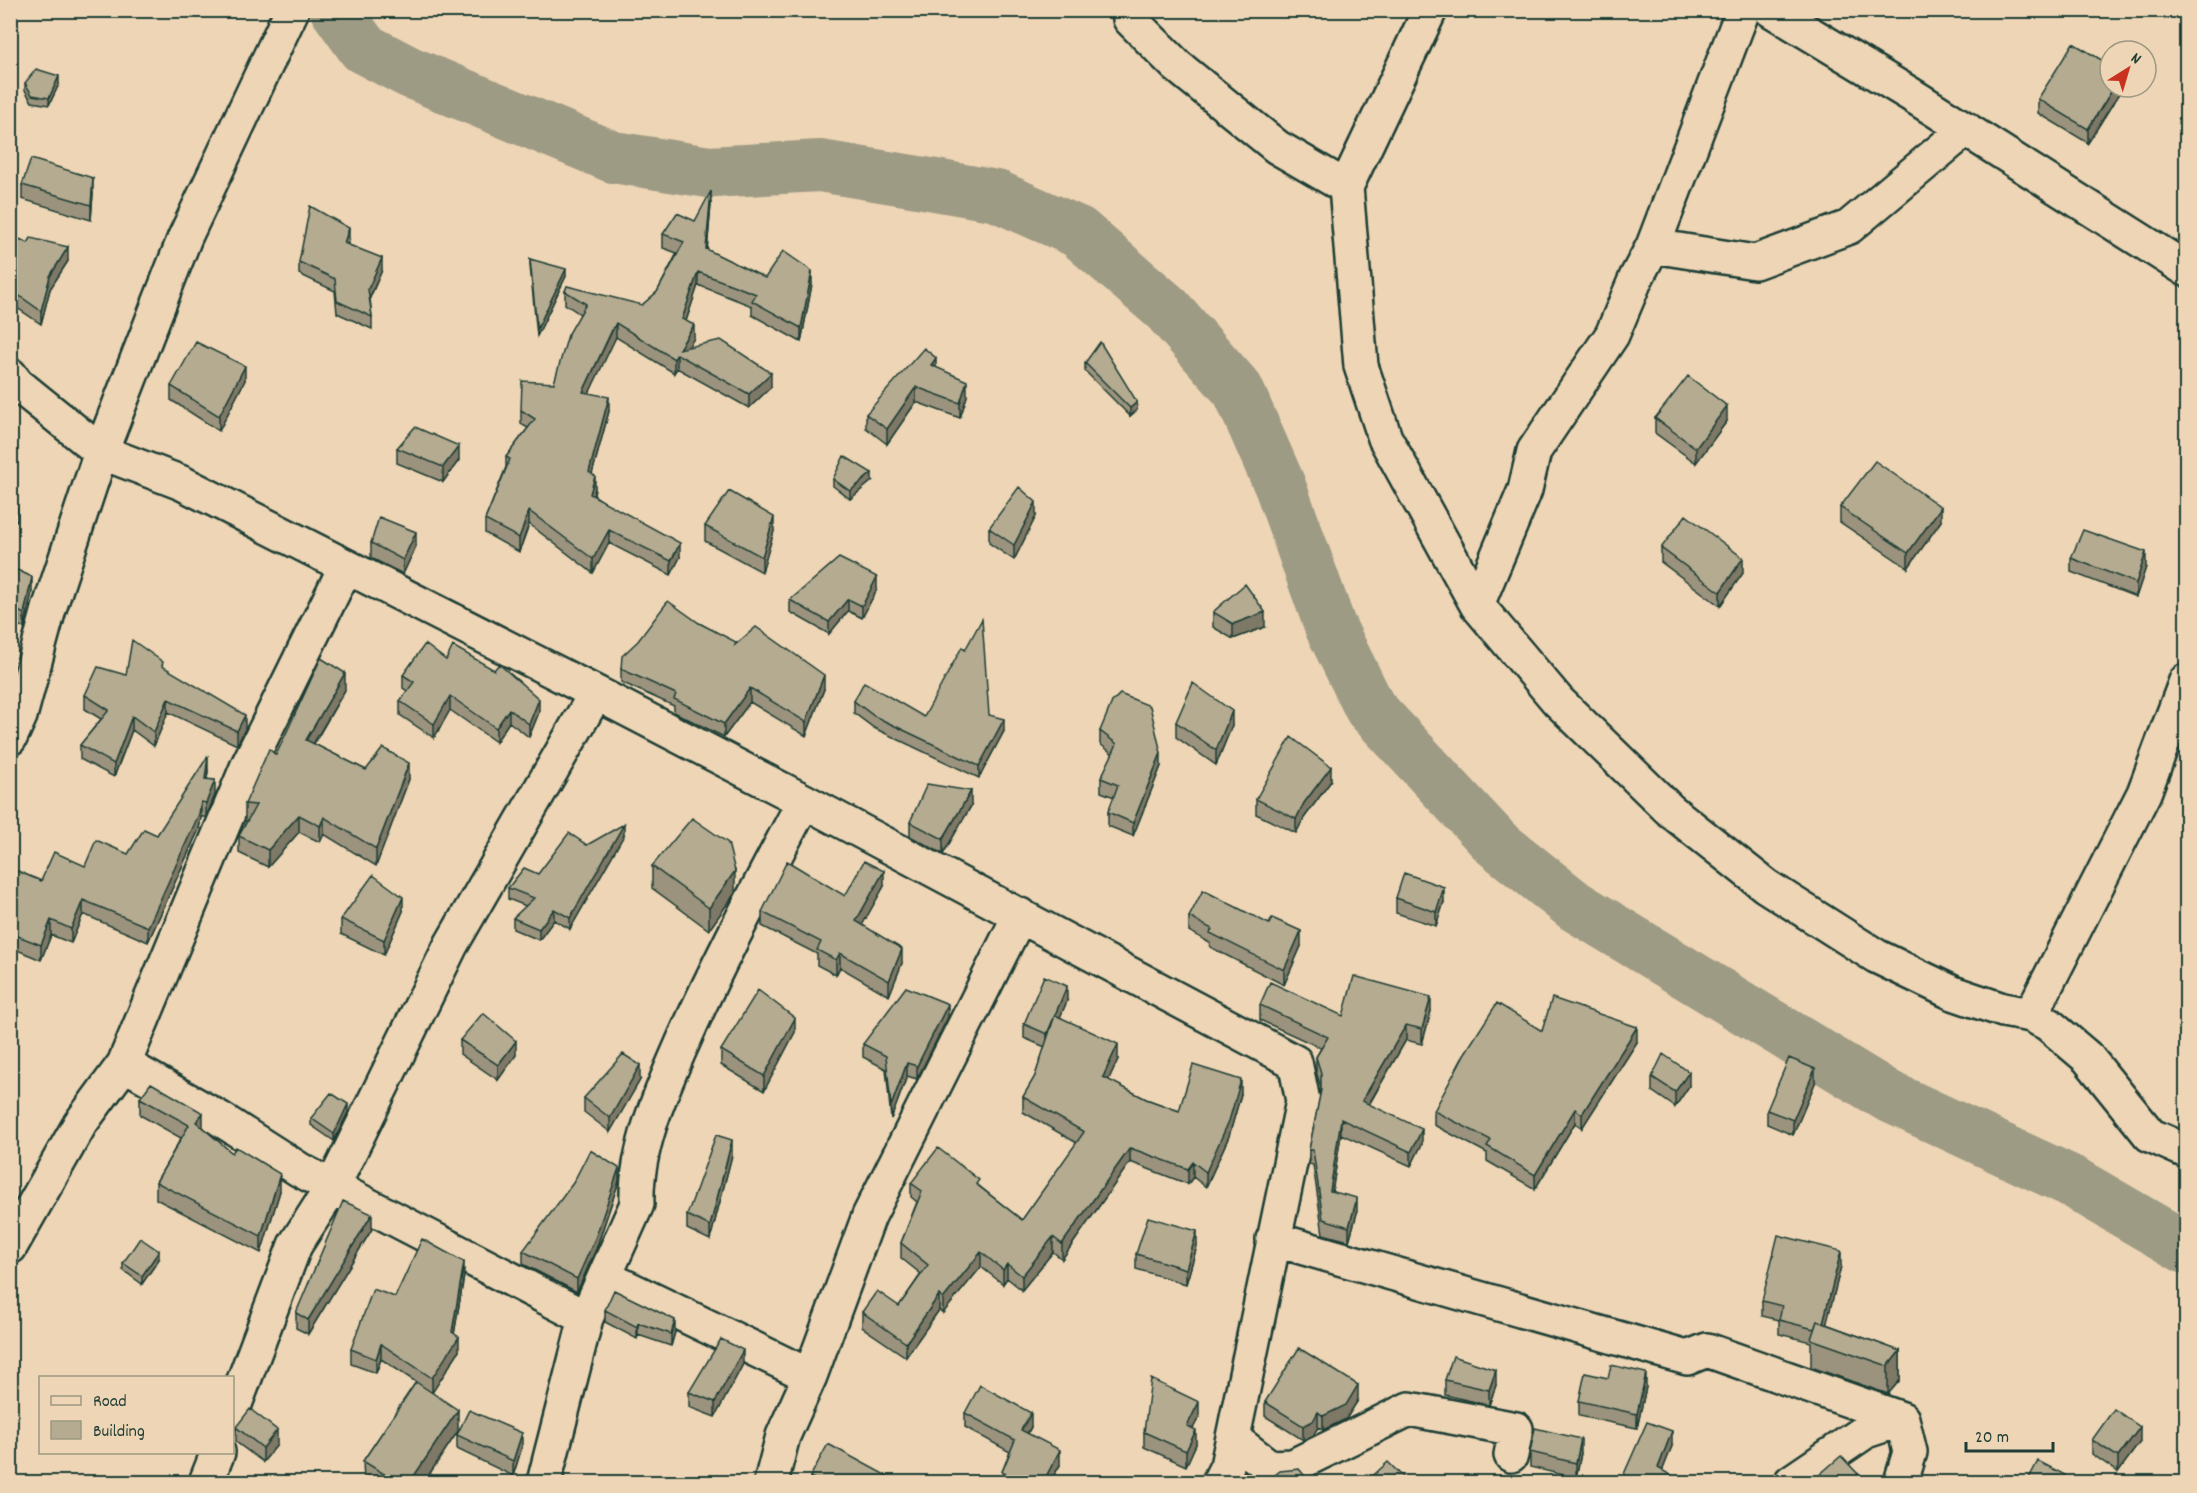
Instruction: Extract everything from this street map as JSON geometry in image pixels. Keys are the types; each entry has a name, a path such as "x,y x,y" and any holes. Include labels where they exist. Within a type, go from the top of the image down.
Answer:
{"street":[{"path":"10,738 20,716 49,609 101,452 185,237 292,10"},
{"path":"1129,10 1130,19 1177,66 1277,147 1346,187"},
{"path":"1430,10 1346,187 1361,366 1385,438 1477,604 1558,701 1626,768 1671,811 1766,886 1876,956 1953,993 2003,1010 2031,1015 2048,1024 2088,1058 2150,1135 2187,1151"},
{"path":"1477,604 1525,490 1534,451 1612,335 1636,278 1653,246 1743,10"},
{"path":"1771,10 1966,129 2187,269"},
{"path":"1653,246 1755,262 1828,235 1849,227 1966,129"},
{"path":"10,375 17,384 101,452 182,483 596,693 1296,1062 1302,1101 1233,1439 1227,1466 1219,1482"},
{"path":"10,1247 80,1124 124,1064 248,765 346,566"},
{"path":"2031,1015 2144,793 2187,681"},
{"path":"234,1408 295,1245 333,1186 451,945 596,693"},
{"path":"544,1482 586,1318 637,1204 637,1188 650,1129 667,1080 711,978 804,801"},
{"path":"771,1482 783,1436 810,1376 869,1216 1020,915"},
{"path":"124,1064 219,1118 300,1170 586,1318"},
{"path":"1273,1239 1687,1358 1707,1350 1902,1419"},
{"path":"605,1277 810,1376"},
{"path":"1233,1439 1270,1467 1293,1466 1409,1409 1516,1429 1511,1455"},
{"path":"1791,1482 1866,1431 1902,1419"},
{"path":"1901,1482 1910,1452 1902,1419"},
{"path":"206,1482 217,1454"}],"building":[{"path":"2073,43 2098,58 2098,99 2107,99 2088,129 2038,99"},
{"path":"36,69 59,76 49,98 32,95 25,83"},
{"path":"31,159 93,178 91,205 22,185"},
{"path":"711,191 706,249 765,278 783,251 812,271 801,328 752,301 756,294 698,272 682,319 694,325 679,349 721,340 771,373 749,394 677,354 674,359 616,323 612,330 583,392 609,397 589,472 595,476 590,494 680,543 671,561 609,530 593,559 529,511 519,538 485,520 510,459 506,457 535,419 521,410 522,381 554,383 568,335 586,304 565,291 567,286 642,305 657,292 684,242 663,234 677,213 695,221"},
{"path":"310,206 349,228 344,243 382,258 368,289 372,317 337,301 335,279 299,262"},
{"path":"10,235 28,243 31,238 68,247 50,276 41,311 10,289"},
{"path":"530,259 566,269 537,329"},
{"path":"196,342 245,366 219,416 171,386"},
{"path":"1100,342 1137,402 1130,408 1085,363"},
{"path":"924,348 936,358 931,365 967,381 960,403 916,387 887,429 866,414"},
{"path":"1688,376 1727,406 1696,448 1655,418"},
{"path":"415,427 459,446 443,467 397,448"},
{"path":"844,456 872,473 850,491 833,479"},
{"path":"1875,461 1941,507 1908,553 1840,507"},
{"path":"10,478 14,480 17,510 10,506"},
{"path":"1019,487 1036,502 1014,545 989,528"},
{"path":"729,491 774,517 762,557 705,526"},
{"path":"1686,515 1743,558 1720,592 1661,548"},
{"path":"379,517 416,532 403,560 371,543"},
{"path":"2083,530 2146,552 2136,583 2071,558"},
{"path":"839,558 877,577 862,606 848,599 829,622 790,600"},
{"path":"11,567 32,577 24,614 10,607"},
{"path":"1245,584 1265,612 1233,624 1213,612"},
{"path":"668,601 699,623 736,642 735,645 756,627 824,675 806,722 750,688 724,724 674,699 676,694 621,669 622,656 638,641"},
{"path":"982,619 989,715 1004,719 979,766 874,716 854,701 864,682 924,717 962,647 965,650"},
{"path":"132,640 163,662 162,666 245,715 237,731 168,699 154,732 132,716 114,764 80,745 109,710 85,695 98,667 126,675"},
{"path":"425,644 446,660 453,646 494,670 499,664 539,699 529,724 509,709 496,728 450,696 434,724 400,701 414,682 403,675"},
{"path":"321,658 345,673 306,740 366,770 383,748 409,763 376,849 324,817 320,826 299,815 268,850 239,836 256,805 245,804 269,749 276,755"},
{"path":"1193,683 1232,711 1216,750 1176,722"},
{"path":"1120,694 1150,706 1161,753 1133,823 1108,812 1118,785 1101,778 1117,744 1100,731 1112,702"},
{"path":"1291,737 1331,767 1304,803 1296,819 1256,799"},
{"path":"208,756 205,779 215,780 206,803 201,802 199,814 148,927 83,900 71,929 51,920 41,945 10,933 10,868 41,881 54,852 85,866 96,840 128,854 144,829 157,835"},
{"path":"927,784 971,791 943,839 910,822"},
{"path":"692,818 728,843 735,871 709,908 652,866"},
{"path":"624,824 570,918 554,909 539,929 513,918 534,898 508,888 524,868 538,874 569,833 587,845"},
{"path":"787,861 845,896 864,861 884,871 856,921 902,949 889,981 840,953 836,960 817,950 821,942 762,912"},
{"path":"1404,873 1444,887 1436,912 1396,898"},
{"path":"373,875 403,897 384,940 341,919"},
{"path":"1203,890 1269,924 1272,918 1301,931 1284,970 1210,933 1212,929 1189,917"},
{"path":"10,957 16,959 10,976"},
{"path":"1044,976 1067,986 1047,1034 1024,1024"},
{"path":"1354,976 1431,997 1422,1029 1406,1025 1362,1101 1422,1129 1411,1152 1341,1119 1330,1191 1357,1198 1349,1227 1323,1219 1313,1150 1309,1150 1321,1090 1321,1073 1316,1057 1328,1037 1260,1005 1270,982 1343,1016"},
{"path":"906,987 948,1004 917,1066 907,1063 891,1106 886,1056 863,1044"},
{"path":"758,990 795,1018 764,1076 721,1050"},
{"path":"1552,998 1637,1027 1582,1114 1575,1109 1535,1175 1487,1146 1491,1140 1434,1111 1465,1053 1497,1003 1542,1031"},
{"path":"483,1013 516,1041 498,1065 460,1040"},
{"path":"1055,1015 1118,1044 1103,1077 1146,1099 1179,1111 1193,1065 1241,1080 1229,1121 1206,1172 1193,1162 1188,1169 1130,1148 1062,1244 1053,1237 1022,1276 1007,1264 1003,1270 981,1252 943,1299 939,1295 906,1343 862,1312 877,1291 899,1306 928,1265 901,1243 922,1191 911,1183 938,1148 979,1180 976,1184 1022,1220 1084,1132 1023,1097 1035,1076"},
{"path":"623,1054 640,1065 610,1118 584,1098"},
{"path":"1663,1054 1689,1072 1675,1092 1652,1077"},
{"path":"1789,1058 1815,1069 1793,1120 1767,1110"},
{"path":"151,1083 203,1113 196,1122 232,1153 236,1147 280,1174 261,1236 156,1182 189,1125 140,1098"},
{"path":"331,1093 348,1104 334,1134 311,1118"},
{"path":"716,1135 732,1140 710,1226 687,1215"},
{"path":"590,1150 619,1168 596,1236 577,1279 523,1251 573,1183"},
{"path":"343,1201 372,1214 308,1320 296,1313"},
{"path":"1148,1217 1197,1231 1186,1269 1136,1254"},
{"path":"1778,1235 1841,1251 1823,1323 1817,1321 1814,1329 1779,1320 1782,1306 1762,1301"},
{"path":"140,1238 159,1251 142,1276 123,1263"},
{"path":"422,1239 464,1262 452,1332 459,1337 432,1378 381,1344 376,1359 351,1349 373,1289 395,1297"},
{"path":"614,1290 675,1320 671,1334 638,1323 637,1327 605,1310"},
{"path":"1817,1321 1900,1351 1888,1366 1811,1339"},
{"path":"721,1339 743,1350 715,1402 689,1392"},
{"path":"1299,1348 1358,1385 1346,1405 1323,1416 1318,1412 1313,1421 1303,1426 1265,1402"},
{"path":"1453,1356 1496,1370 1489,1390 1445,1380"},
{"path":"1611,1365 1646,1373 1637,1414 1579,1401 1585,1373 1608,1378"},
{"path":"1151,1379 1199,1402 1187,1426 1196,1430 1186,1451 1144,1432"},
{"path":"416,1382 458,1410 410,1482 397,1482 363,1461"},
{"path":"980,1385 1031,1413 1021,1430 1060,1450 1043,1482 1023,1482 1002,1472 1015,1440 965,1413"},
{"path":"250,1409 277,1430 263,1448 236,1427"},
{"path":"2114,1409 2140,1427 2118,1457 2092,1440"},
{"path":"469,1410 522,1433 513,1461 457,1435"},
{"path":"1647,1422 1672,1431 1658,1468 1680,1482 1632,1482 1634,1480 1624,1474"},
{"path":"1535,1428 1581,1439 1576,1463 1530,1452"},
{"path":"828,1444 887,1476 883,1482 820,1482 810,1477"},
{"path":"1841,1456 1858,1474 1849,1482 1811,1482"},
{"path":"2038,1461 2065,1475 2062,1482 2027,1482"},
{"path":"1388,1462 1408,1482 1366,1482"},
{"path":"1299,1469 1310,1482 1275,1482 1271,1478 1280,1471"}],"waterway":[{"path":"336,10 363,48 409,72 613,157 709,172 820,166 997,196 1078,232 1167,309 1238,390 1280,486 1330,626 1370,708 1496,843 1575,906 1888,1096 2071,1181 2186,1248"}]}
